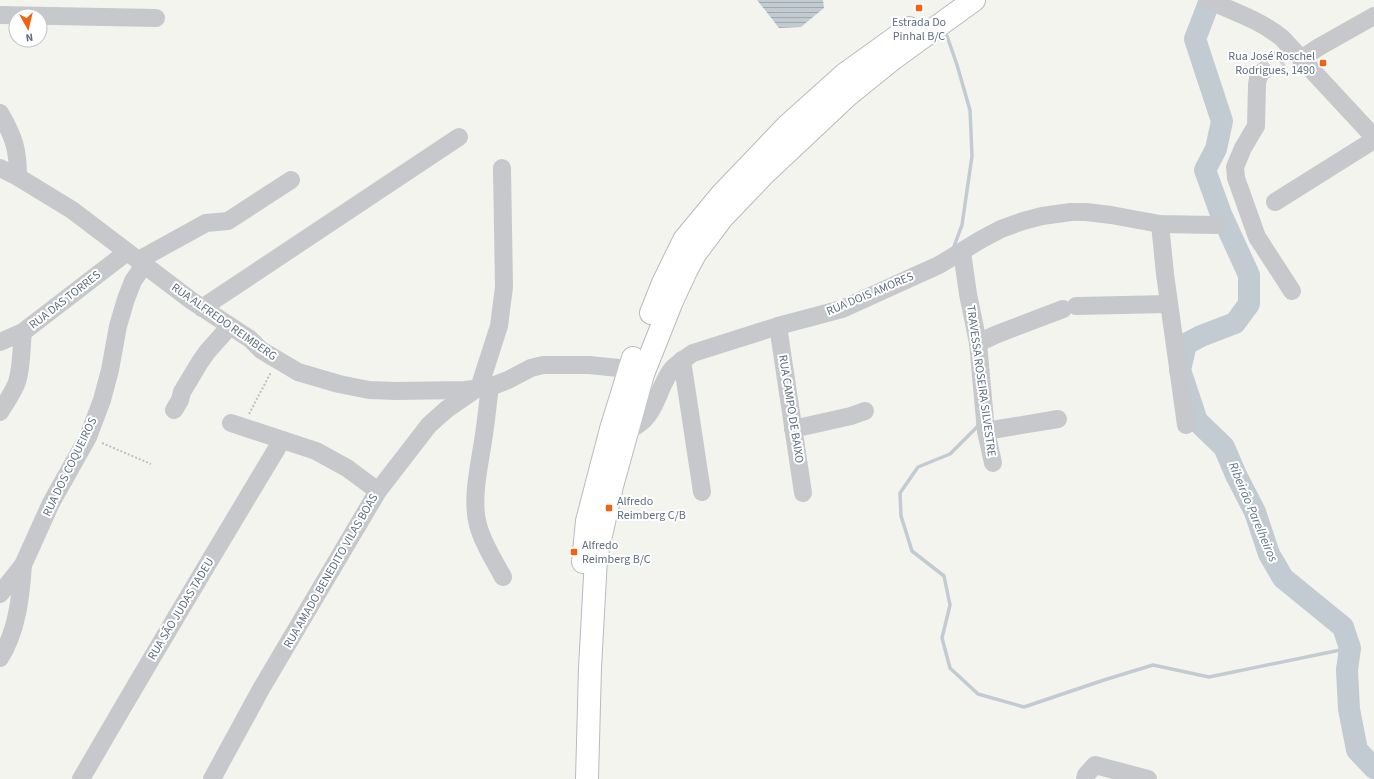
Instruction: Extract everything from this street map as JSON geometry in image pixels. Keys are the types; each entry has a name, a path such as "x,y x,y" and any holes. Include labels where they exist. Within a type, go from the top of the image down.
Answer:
{"main road":[{"path":"573,779 573,730 583,553 587,521 619,430 663,283 684,240 722,194 787,126 845,74 949,0"},
{"path":"636,372 695,254 722,218 764,174 847,96 894,58 974,0"},
{"path":"587,779 590,668 596,558 612,486 619,430"}],"street":[{"path":"1208,0 1270,28 1291,55 1374,137"},
{"path":"0,15 156,18"},
{"path":"1291,55 1319,47 1374,16"},
{"path":"1258,78 1256,126 1243,148 1235,167 1236,178 1257,237 1292,292"},
{"path":"0,112 11,131 18,155 18,177"},
{"path":"202,308 460,137"},
{"path":"1275,202 1374,140"},
{"name":"RUA ALFREDO REIMBERG","path":"0,168 18,177 72,210 202,308 250,339 262,350 298,372 340,384 369,390 465,390 484,387"},
{"path":"502,168 504,286 499,326 484,387 485,428 478,466 476,504 478,523 484,542 504,577"},
{"name":"RUA DAS TORRES","path":"0,342 22,332 137,259 206,223 228,221 291,180"},
{"name":"RUA DOIS AMORES","path":"619,430 644,421 654,406 669,374 682,360 694,353 778,326 842,309 939,265 982,239 1023,221 1048,215 1071,212 1098,213 1160,224 1216,225"},
{"path":"1160,224 1169,304 1186,424"},
{"name":"TRAVESSA ROSEIRA SILVESTRE","path":"962,252 968,294 978,343 986,431 993,463"},
{"name":"RUA DOS COQUEIROS","path":"0,594 23,565 51,503 88,437 102,400 110,370 118,326 126,298 133,281 137,259"},
{"path":"978,343 995,335 1070,308 1169,304"},
{"path":"174,410 180,400 182,392 200,362 230,326"},
{"name":"RUA CAMPO DE BAIXO","path":"778,326 803,493"},
{"path":"0,412 17,382 22,332"},
{"path":"682,360 702,492"},
{"path":"484,387 508,380 531,368 543,365 589,365 636,372"},
{"name":"RUA AMADO BENEDITO VILAS BOAS","path":"212,779 261,689 378,491 429,425 447,409 484,387"},
{"path":"429,425 432,390"},
{"path":"794,429 851,416 865,411"},
{"path":"986,431 1058,419"},
{"path":"236,425 316,451 347,468 378,491"},
{"name":"RUA SÃO JUDAS TADEU","path":"81,779 166,633 194,589 282,440"},
{"path":"0,658 9,639 16,617 21,592 23,565"},
{"path":"1085,779 1086,775 1095,766 1148,779"}],"path":[{"path":"236,425 270,374 262,350"},
{"path":"88,437 151,464"}],"shaded area":[{"path":"757,0 823,0 824,8 801,27 779,28"}],"waterway":[{"name":"Ribeirão Parelheiros","path":"1210,0 1195,39 1222,121 1216,149 1205,170 1221,214 1249,275 1249,304 1235,323 1201,336 1186,344 1180,370 1197,421 1224,447 1236,475 1255,512 1269,554 1283,578 1343,627 1350,648 1347,670 1349,709 1357,750 1374,768"},
{"path":"947,36 970,110 972,156 962,225 953,249"},
{"path":"978,424 978,426 950,454 918,467 900,493 901,516 912,551 944,576 950,605 942,638 950,668 978,694 1024,707 1153,665 1209,677 1350,648"}],"tunnel":[{"path":"1258,78 1261,73 1280,58"}],"place":[{"name":"Estrada Do Pinhal B/C","path":"919,8"},
{"name":"Rua José Roschel Rodrigues, 1490","path":"1323,63"},
{"name":"Alfredo Reimberg C/B","path":"609,508"},
{"name":"Alfredo Reimberg B/C","path":"574,552"}]}
